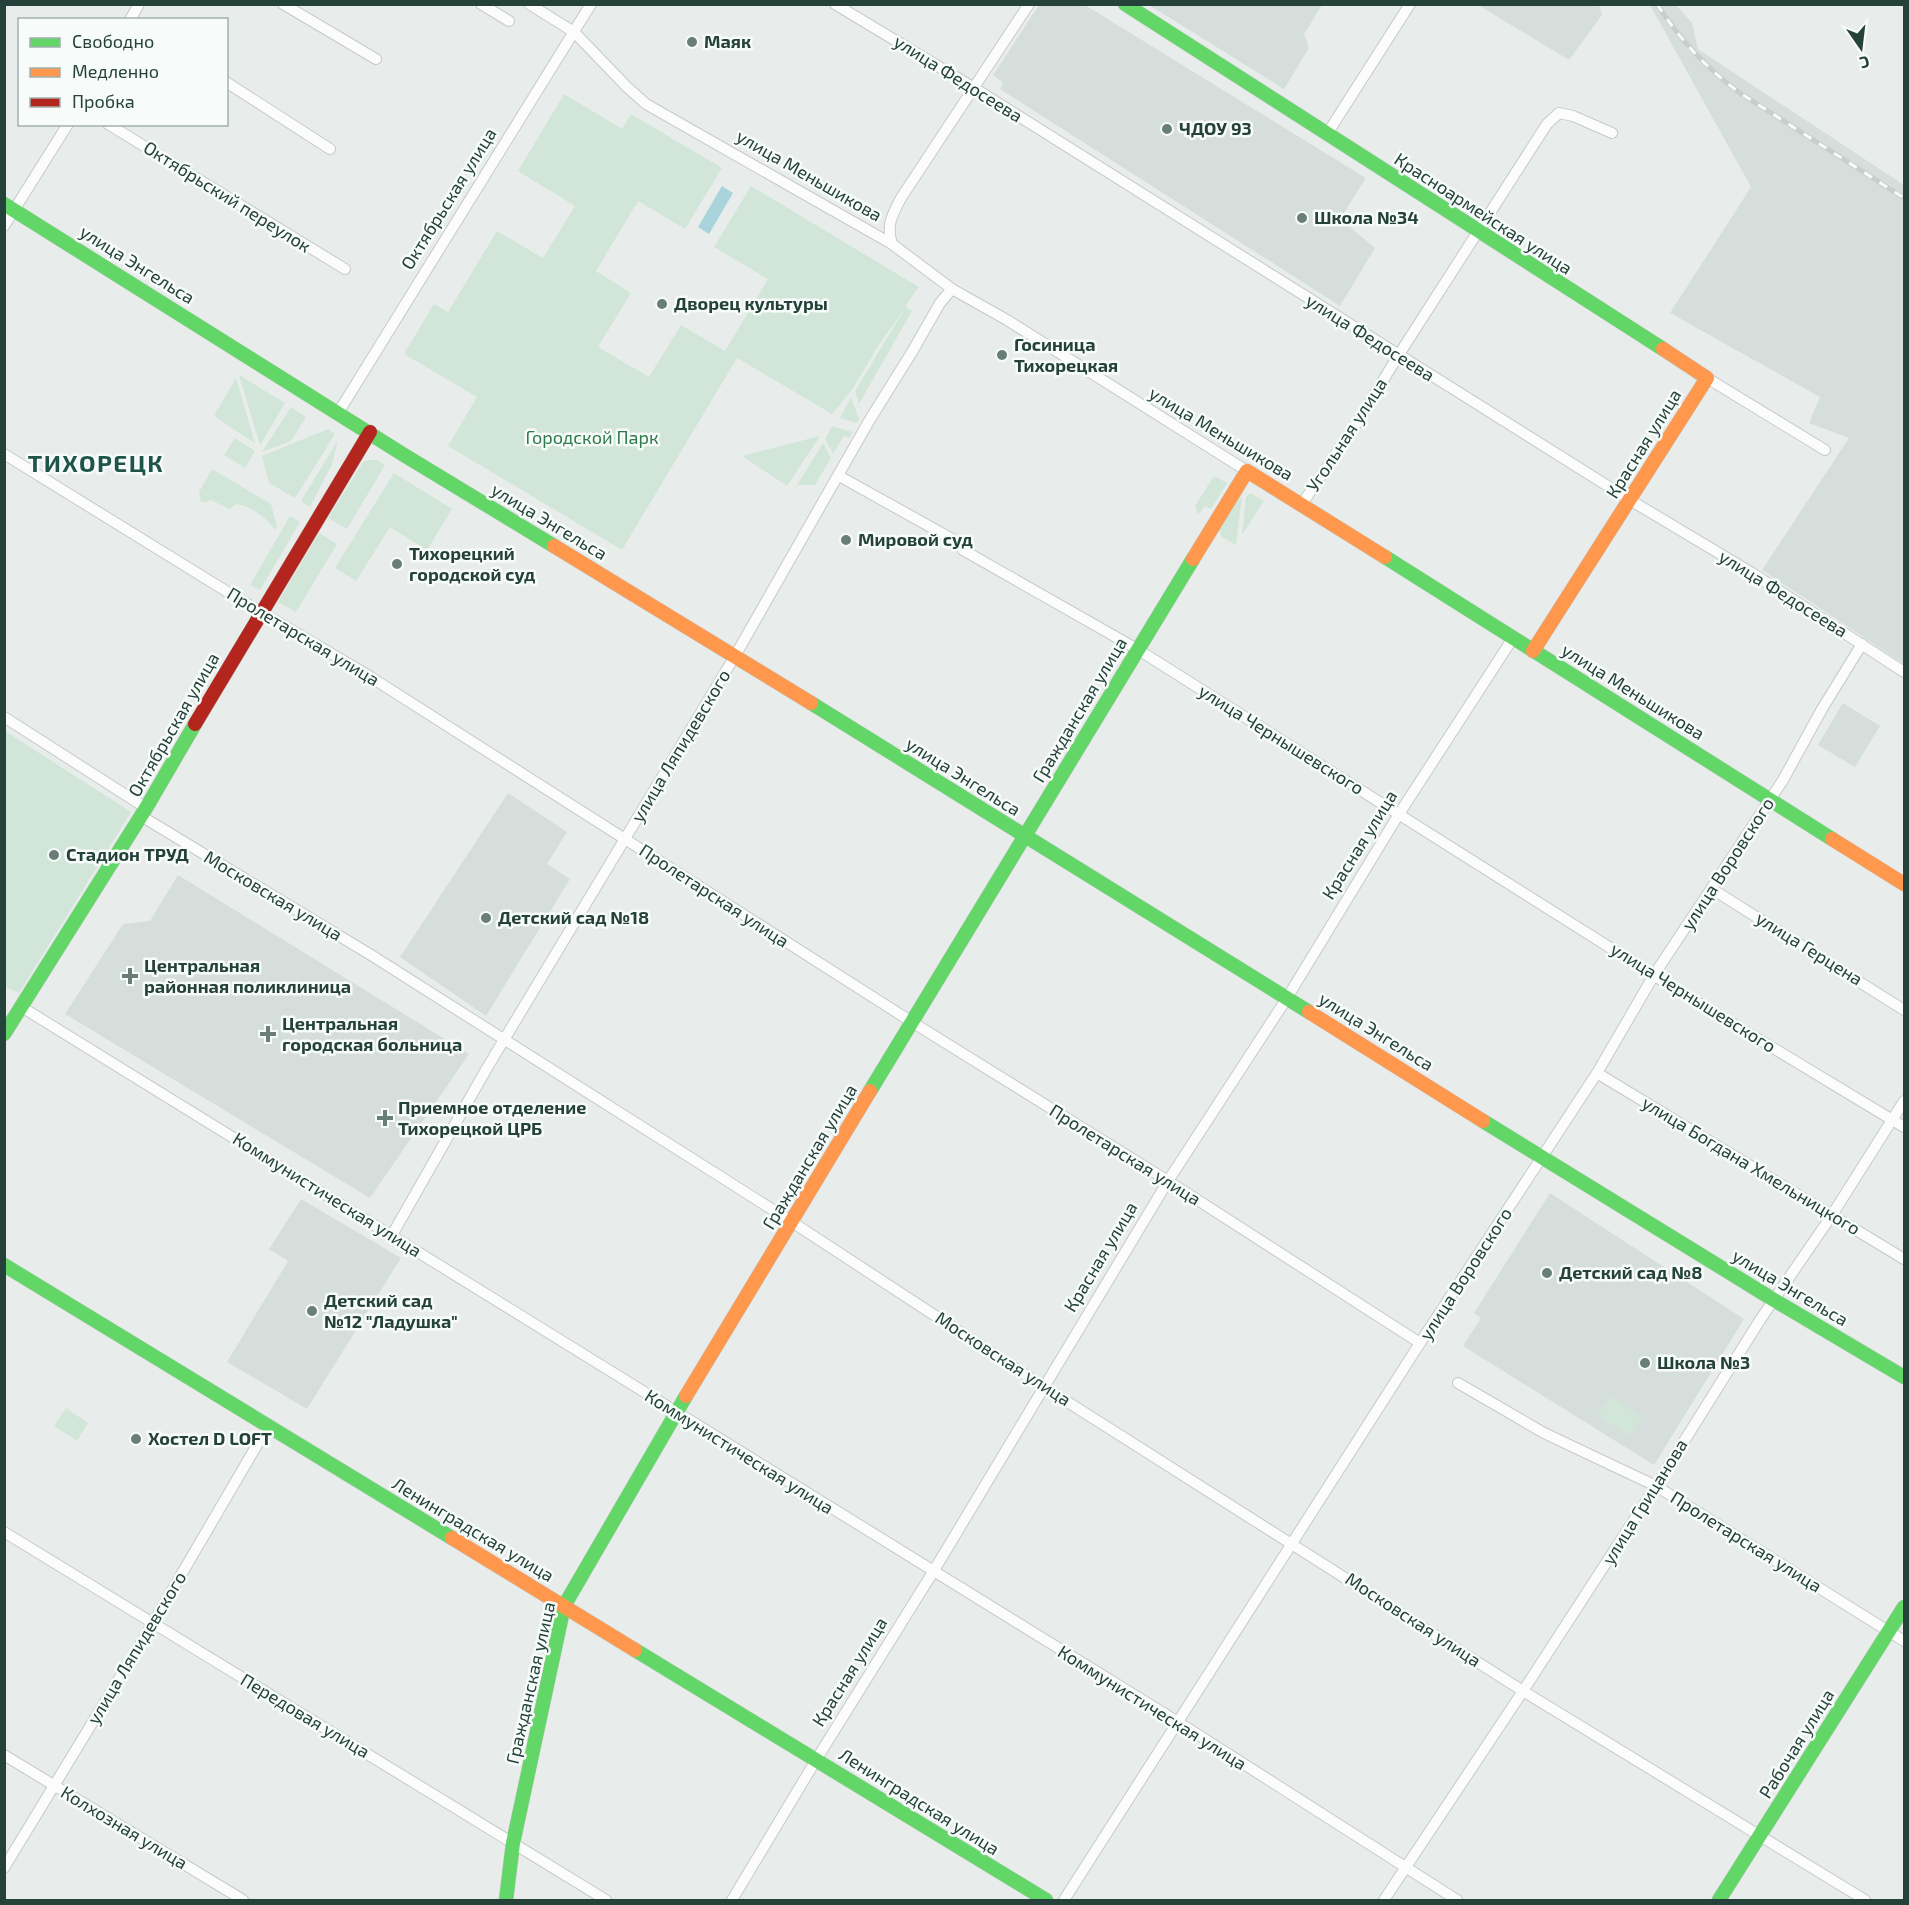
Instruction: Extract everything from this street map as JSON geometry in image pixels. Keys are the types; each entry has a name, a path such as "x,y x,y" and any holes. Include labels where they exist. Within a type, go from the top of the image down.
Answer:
{"main road":[{"name":"Красноармейская улица","path":"1125,4 1707,378"},
{"name":"улица Энгельса","path":"9,207 1542,1158 1905,1377"},
{"name":"Красная улица","path":"1533,651 1707,378"},
{"name":"Октябрьская улица","path":"4,1034 144,812 261,611 370,432"},
{"name":"улица Меньшикова","path":"1247,471 1905,884"},
{"name":"Гражданская улица","path":"506,1900 513,1843 564,1606 578,1579 1137,649 1247,471"},
{"name":"Ленинградская улица","path":"4,1265 1046,1900"},
{"name":"Рабочая улица","path":"1719,1900 1905,1607"}],"street":[{"path":"131,18 139,4"},
{"path":"283,4 376,59"},
{"path":"481,4 508,21"},
{"name":"улица Меньшикова","path":"529,4 574,32 646,104 892,244 951,289 1006,320 1247,471"},
{"name":"Октябрьская улица","path":"338,413 591,4"},
{"name":"улица Федосеева","path":"835,4 974,88 1630,500 1752,573 1905,672"},
{"path":"892,244 888,230 901,198 1029,4"},
{"path":"1327,135 1410,4"},
{"path":"228,83 330,149"},
{"name":"Угольная улица","path":"1302,504 1360,418 1547,124 1559,113 1573,116 1612,133"},
{"path":"4,226 9,207 67,126"},
{"name":"Октябрьский переулок","path":"111,126 345,269"},
{"name":"улица Ляпидевского","path":"392,1235 481,1078 735,656 869,422 940,303 951,289"},
{"name":"Красноармейская улица","path":"1707,378 1825,450"},
{"name":"Пролетарская улица","path":"4,454 369,676 912,1023 1168,1181 1420,1343"},
{"name":"улица Чернышевского","path":"839,476 963,545 963,550 1137,649 1654,975 1905,1127"},
{"name":"Красная улица","path":"732,1900 1168,1181 1287,998 1399,814 1513,639"},
{"name":"улица Воровского","path":"1064,1900 1420,1343 1597,1073 1654,975 1783,780 1822,709 1862,644"},
{"name":"Московская улица","path":"4,717 144,812 792,1222 1044,1387 1524,1691 1865,1900"},
{"name":"улица Герцена","path":"1712,889 1905,1010"},
{"name":"Коммунистическая улица","path":"20,1006 1178,1722 1456,1900"},
{"name":"улица Богдана Хмельницкого","path":"1597,1073 1905,1259"},
{"name":"улица Грицанова","path":"1384,1900 1524,1691 1760,1320 1832,1215 1905,1101"},
{"name":"Пролетарская улица","path":"1458,1383 1544,1433 1656,1486 1905,1641"},
{"name":"улица Ляпидевского","path":"4,1868 153,1623 268,1426"},
{"name":"Передовая улица","path":"4,1532 606,1900"},
{"name":"Колхозная улица","path":"4,1755 243,1900"}],"shaded area":[{"path":"1039,5 1085,5 1366,178 1340,219 1375,248 1340,306 1000,89 1003,83 993,75"},
{"path":"1149,5 1322,5 1304,34 1309,48 1284,89"},
{"path":"1478,5 1599,5 1602,15 1569,60"},
{"path":"1650,5 1676,5 1692,23 1698,49 1904,185 1904,664 1762,570 1849,438 1809,423 1820,397 1670,313 1751,187"},
{"path":"1843,703 1880,726 1855,767 1818,745"},
{"name":"Детский сад №18","path":"508,793 567,832 547,864 570,879 486,1016 400,957"},
{"name":"Центральная городская больница","path":"178,875 469,1054 370,1198 65,1014 123,924 150,921"},
{"path":"1550,1193 1744,1319 1654,1465 1463,1346 1481,1318 1474,1313"},
{"name":"Детский сад №12 \"Ладушка\"","path":"301,1199 401,1258 307,1409 227,1362 288,1261 269,1249"}],"green space":[{"name":"Городской Парк","path":"564,94 622,129 631,114 722,168 685,229 638,201 596,271 631,293 598,347 649,377 681,325 725,351 768,279 714,247 751,186 919,287 905,306 912,311 859,404 855,391 905,308 878,346 852,390 832,414 737,358 622,550 448,446 477,397 404,354 434,304 448,312 497,231 543,258 575,206 518,171"},
{"path":"239,375 285,403 260,445"},
{"path":"236,378 255,443 215,417"},
{"path":"851,397 859,419 857,423 840,418"},
{"path":"291,407 306,417 291,441 262,452"},
{"path":"832,426 852,432 850,438 844,436 833,454 825,439"},
{"path":"328,429 335,434 295,498 269,483 262,456"},
{"path":"820,436 787,486 742,456"},
{"path":"235,438 255,451 245,468 224,455"},
{"path":"338,440 332,464 310,507 301,501"},
{"path":"823,443 831,458 815,485 797,485"},
{"path":"377,460 385,465 347,529 328,518 363,462"},
{"path":"212,469 271,504 277,527 275,530 258,513 242,505 237,504 229,509 211,500 201,502 199,492"},
{"path":"394,473 452,509 427,550 390,527 356,581 335,568"},
{"path":"1214,476 1227,483 1211,509 1205,506 1198,515 1195,506"},
{"path":"1250,493 1264,501 1242,535 1246,497"},
{"path":"1242,497 1236,545 1222,537 1218,528 1235,501"},
{"path":"290,516 300,522 260,590 250,585"},
{"path":"319,533 337,544 296,612 278,602"},
{"name":"Стадион ТРУД","path":"5,731 131,812 19,993 5,987"},
{"path":"1610,1397 1642,1417 1630,1436 1598,1416"},
{"path":"66,1408 88,1423 77,1441 54,1426"}],"water":[{"path":"722,186 733,193 709,234 698,227"}],"railway":[{"path":"1657,4 1694,53 1740,93 1904,198"}],"traffic: fast":[{"path":"1125,4 1663,349"},
{"path":"4,204 404,455 554,546"},
{"path":"1385,557 1832,839"},
{"path":"870,1091 1193,559"},
{"path":"811,703 1309,1012"},
{"path":"4,1034 146,808 195,724"},
{"path":"1483,1121 1904,1377"},
{"path":"4,1265 452,1538"},
{"path":"506,1900 513,1843 564,1606 686,1396"},
{"path":"1719,1900 1904,1607"},
{"path":"635,1650 1046,1900"}],"traffic: slow":[{"path":"1533,651 1707,378 1663,349"},
{"path":"1193,559 1247,471 1385,557"},
{"path":"554,546 811,703"},
{"path":"1832,839 1904,884"},
{"path":"1309,1012 1483,1121"},
{"path":"686,1396 870,1091"},
{"path":"452,1538 635,1650"}],"traffic: jam":[{"path":"195,724 370,432"}],"place":[{"name":"Маяк","path":"692,42"},
{"name":"ЧДОУ 93","path":"1167,129"},
{"name":"Школа №34","path":"1302,218"},
{"name":"Дворец культуры","path":"662,304"},
{"name":"Госиница Тихорецкая","path":"1002,355"},
{"name":"Мировой суд","path":"846,540"},
{"name":"Тихорецкий городской суд","path":"397,564"},
{"name":"Стадион ТРУД","path":"54,855"},
{"name":"Детский сад №18","path":"486,918"},
{"name":"Центральная районная поликлиница","path":"130,976"},
{"name":"Центральная городская больница","path":"268,1034"},
{"name":"Приемное отделение Тихорецкой ЦРБ","path":"385,1118"},
{"name":"Детский сад №8","path":"1547,1273"},
{"name":"Детский сад №12 \"Ладушка\"","path":"312,1311"},
{"name":"Школа №3","path":"1645,1363"},
{"name":"Хостел D LOFT","path":"136,1439"}],"district":[{"name":"ТИХОРЕЦК","path":"96,464"}]}
